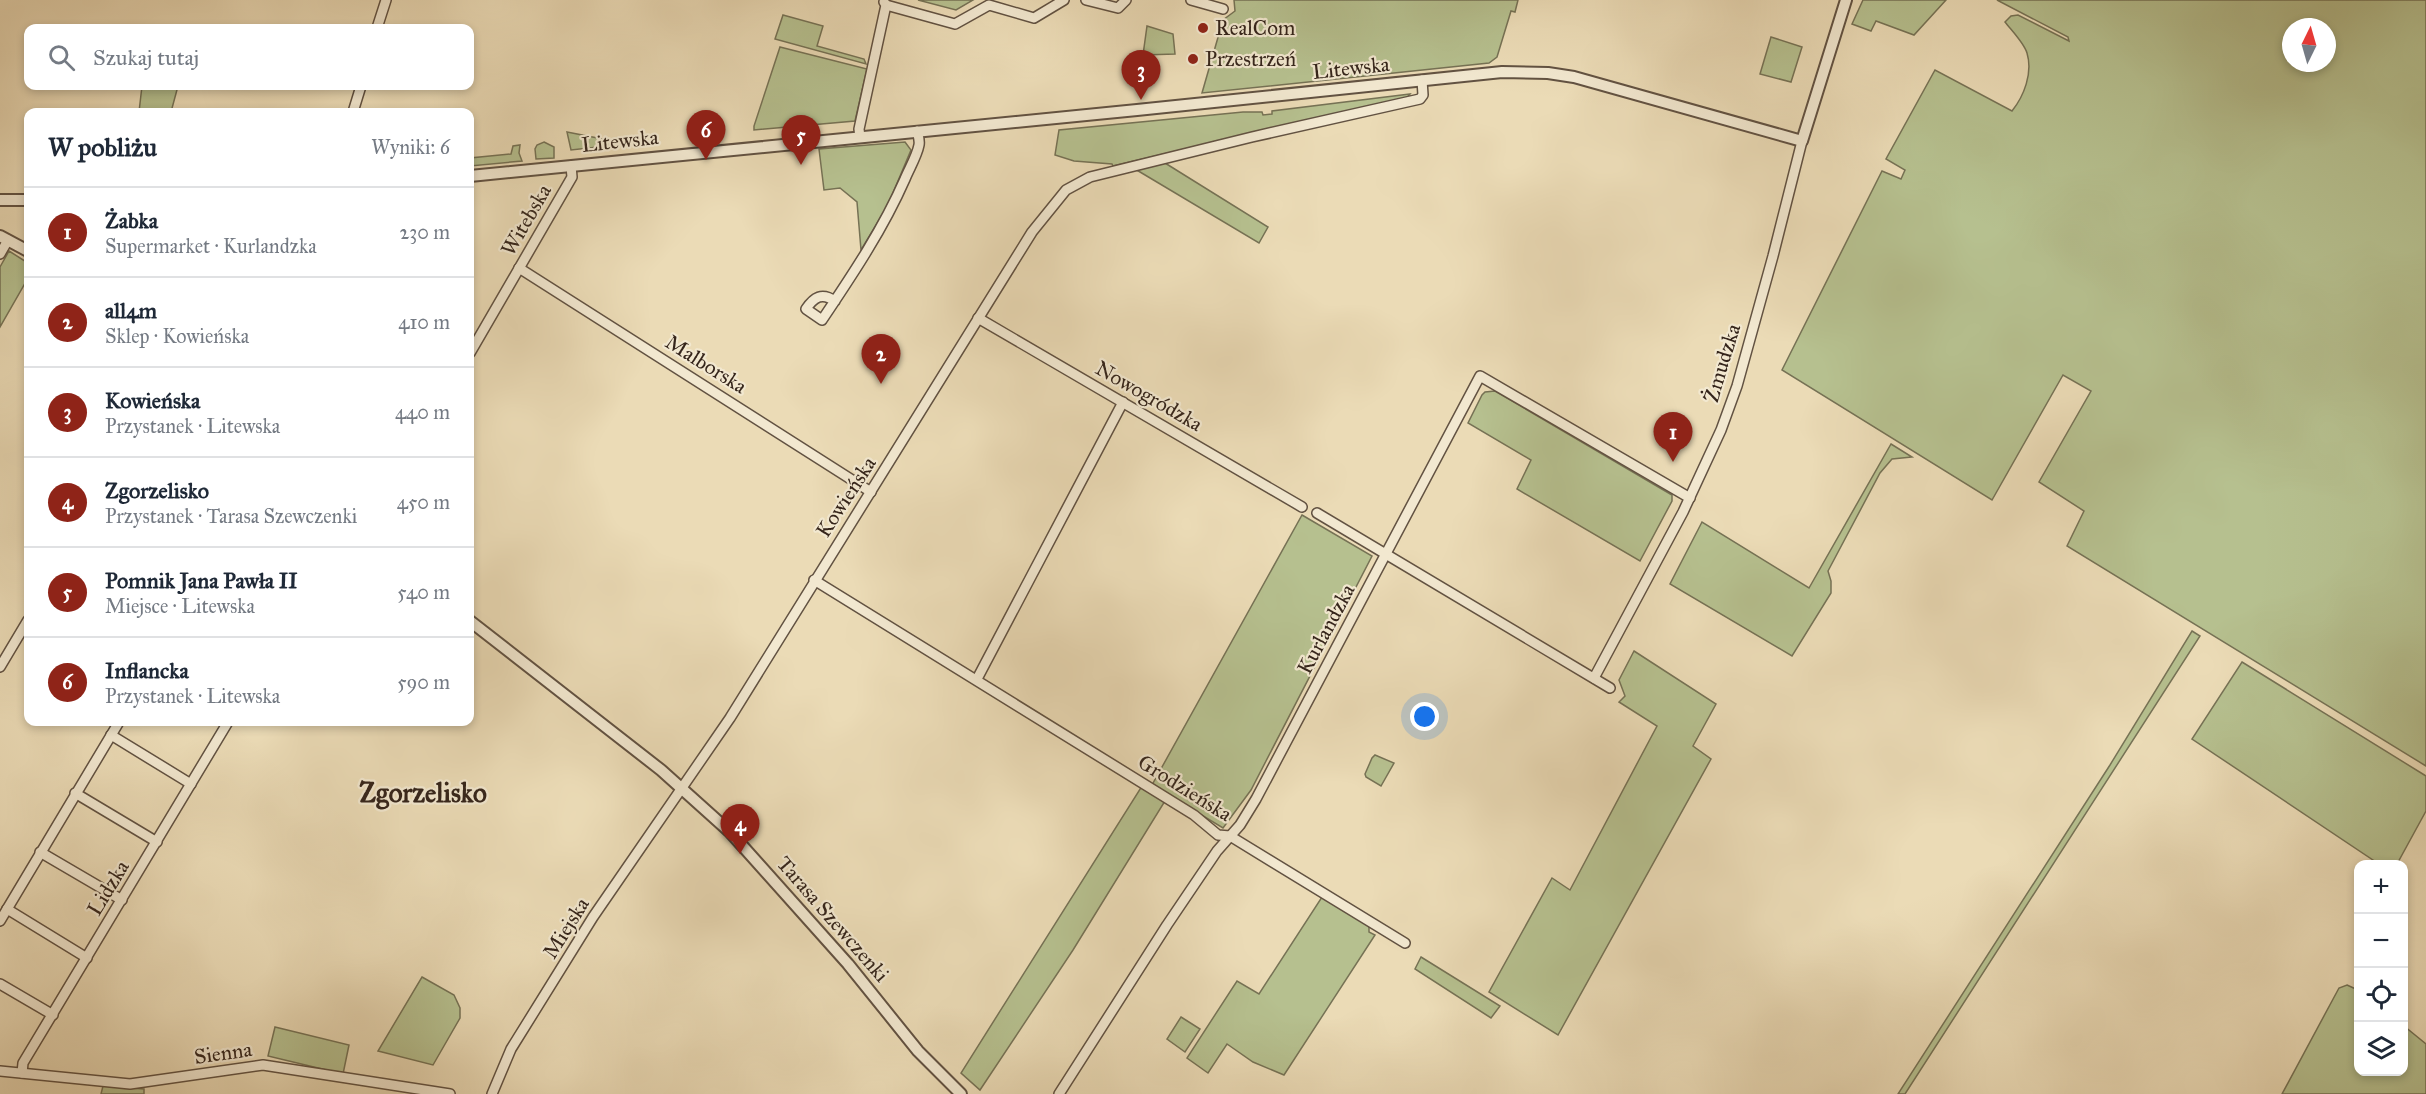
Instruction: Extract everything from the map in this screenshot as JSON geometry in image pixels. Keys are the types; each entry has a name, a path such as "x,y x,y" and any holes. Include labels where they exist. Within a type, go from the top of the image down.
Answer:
{"street":[{"path":"378,24 386,0"},
{"path":"860,137 859,129 885,2 955,24 989,5 1034,18 1064,0"},
{"path":"1086,0 1118,8 1126,0"},
{"path":"1191,0 1223,9"},
{"name":"Żmudzka","path":"1594,678 1690,498 1721,430 1737,386 1802,141 1846,0"},
{"name":"Litewska","path":"474,176 1502,72 1566,76 1802,141"},
{"name":"Kowieńska","path":"682,788 730,718 1038,222 1066,190 1090,177 1252,136 1420,99 1423,95 1422,80"},
{"path":"354,108 360,90"},
{"path":"835,301 891,210 919,145 917,131"},
{"name":"Witebska","path":"474,346 572,177 571,166"},
{"path":"0,200 24,201"},
{"path":"0,254 4,238 24,249"},
{"name":"Malborska","path":"519,268 871,492"},
{"name":"Nowogródzka","path":"978,318 1302,507"},
{"name":"Kurlandzka","path":"1059,1094 1167,925 1217,851 1240,825 1256,799 1480,376 1690,498"},
{"path":"977,679 1123,402"},
{"path":"1317,513 1610,688"},
{"name":"Grodzieńska","path":"814,580 1194,815 1218,835 1230,836 1405,943"},
{"name":"Tarasa Szewczenki","path":"474,624 682,788 751,854 860,979 918,1051 961,1094"},
{"path":"0,668 24,627"},
{"path":"0,921 116,726"},
{"name":"Lidzka","path":"22,1073 23,1063 226,726"},
{"path":"111,735 191,784"},
{"name":"Miejska","path":"492,1094 511,1049 593,917 682,788"},
{"path":"75,793 157,842"},
{"path":"40,852 122,900"},
{"path":"7,909 87,958"},
{"path":"0,984 53,1015"},
{"name":"Sienna","path":"0,1071 130,1084 263,1065 450,1094"}],"green space":[{"path":"918,0 973,0 956,10"},
{"path":"1234,0 1518,0 1515,12 1511,11 1497,57 1489,63 1202,93 1223,20 1235,11"},
{"path":"1863,0 1946,0 1914,35 1876,21 1871,31 1852,24"},
{"path":"1997,0 2426,0 2426,766 2067,546 2084,511 2039,482 2091,391 2063,375 1992,500 1782,370 1882,171 1901,179 1905,170 1886,159 1935,70 2012,111 2026,84 2029,61 2023,45 2005,22 2011,16 2018,15 2069,41 2068,37"},
{"path":"783,15 823,26 817,46 864,59 866,64 775,39"},
{"path":"1147,26 1173,34 1175,54 1143,55"},
{"path":"1771,37 1802,47 1791,82 1760,74"},
{"path":"780,47 867,69 855,121 754,130"},
{"path":"142,90 177,90 172,108 139,108"},
{"path":"1410,94 1405,100 1290,124 1113,166 1112,164 1074,161 1055,155 1059,130 1243,112 1262,112 1263,115 1272,114 1272,111"},
{"path":"567,132 623,143 625,144 571,150"},
{"path":"544,142 554,147 554,158 536,159 535,149 537,145"},
{"path":"905,142 911,150 887,207 861,250 857,202 840,188 824,190 819,149"},
{"path":"520,145 519,153 522,161 474,166 474,158 511,154 513,146"},
{"path":"1165,163 1268,227 1259,243 1135,169"},
{"path":"9,251 24,260 24,285 0,327 0,267"},
{"path":"1495,391 1672,495 1672,501 1640,561 1517,489 1531,460 1468,423 1482,395 1485,392"},
{"path":"1891,444 1912,457 1892,459 1880,473 1828,571 1831,593 1792,656 1670,584 1702,522 1809,588"},
{"path":"1302,515 1372,556 1251,790 1223,828 1152,785"},
{"path":"2192,631 2200,636 1905,1094 1898,1094 2110,765"},
{"path":"1634,651 1716,704 1693,746 1711,759 1558,1035 1489,992 1552,878 1570,890 1657,726 1619,702 1625,696 1619,680"},
{"path":"2242,662 2426,776 2426,811 2399,860 2373,860 2192,739"},
{"path":"1375,755 1394,763 1381,786 1365,774"},
{"path":"1142,786 1165,801 1073,950 980,1090 961,1073"},
{"path":"1322,897 1369,926 1369,932 1375,935 1284,1075 1253,1062 1227,1044 1208,1073 1187,1058 1237,981 1259,994"},
{"path":"1421,957 1500,1006 1491,1018 1415,969"},
{"path":"422,977 454,995 460,1008 460,1018 433,1065 378,1051"},
{"path":"2347,985 2354,988 2354,1076 2408,1076 2408,1029 2426,1044 2426,1094 2282,1094 2339,988"},
{"path":"1181,1017 1200,1029 1185,1052 1167,1039"},
{"path":"275,1027 349,1045 343,1074 268,1056"},
{"path":"103,1086 144,1089 144,1094 101,1094"}],"place":[{"name":"RealCom","path":"1203,28"},
{"name":"Przestrzeń","path":"1193,59"},
{"name":"Kowieńska","path":"1141,100"},
{"name":"Inflancka","path":"706,160"},
{"name":"Pomnik Jana Pawła II","path":"801,165"},
{"name":"all4m","path":"881,384"},
{"name":"Żabka","path":"1673,462"},
{"name":"Zgorzelisko","path":"740,854"}],"district":[{"name":"Zgorzelisko","path":"423,793"}]}
